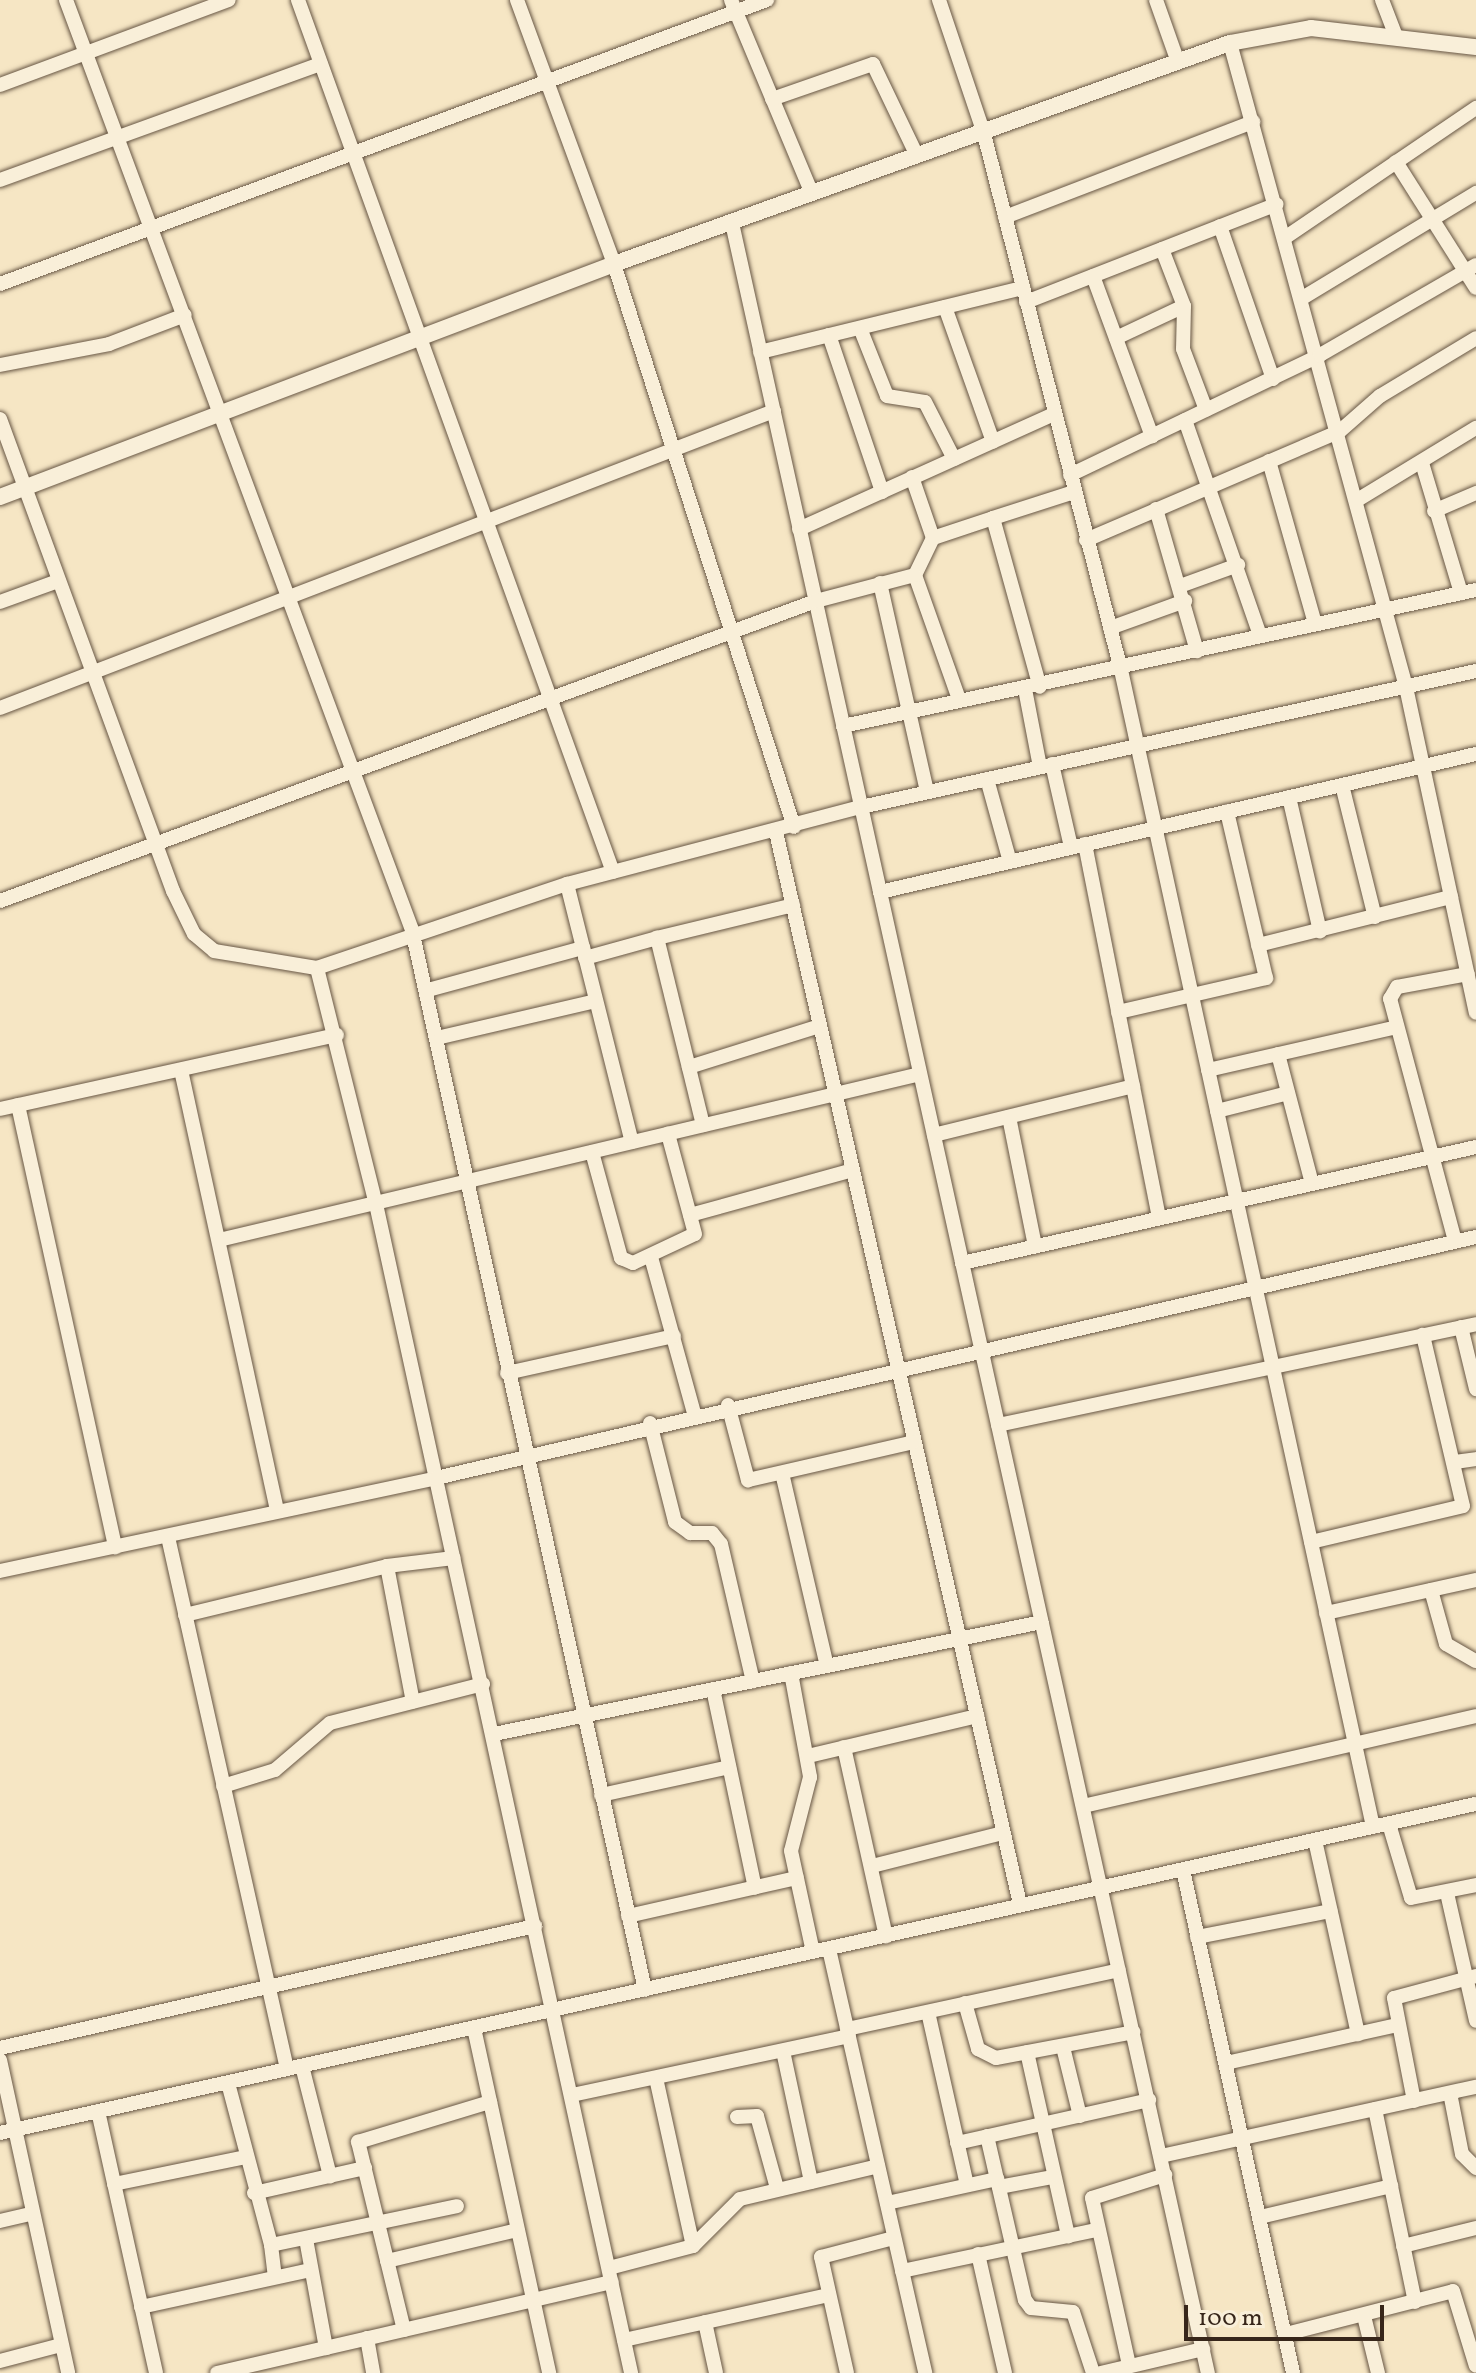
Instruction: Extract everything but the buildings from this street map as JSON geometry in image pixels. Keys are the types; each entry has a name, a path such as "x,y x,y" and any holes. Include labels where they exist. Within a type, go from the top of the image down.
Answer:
{"street":[{"path":"66,0 412,930 441,1037 442,1086 468,1183 525,1457 645,1990"},
{"path":"0,85 229,0"},
{"path":"298,0 484,524 613,872"},
{"path":"517,0 614,264 671,451 794,827"},
{"path":"0,284 154,231 546,83 733,6 767,0"},
{"path":"939,0 984,134 1121,670 1373,1827"},
{"path":"1156,0 1178,62"},
{"path":"1382,0 1396,37"},
{"path":"733,6 812,194"},
{"path":"0,497 614,264 984,134 1230,43 1311,28 1476,47"},
{"path":"1230,43 1359,499 1406,687 1476,1013"},
{"path":"0,180 321,64"},
{"path":"772,99 873,64 917,156"},
{"path":"1286,237 1476,108"},
{"path":"1005,217 1253,122"},
{"path":"1396,162 1434,220 1471,268 1476,288"},
{"path":"1304,297 1476,193"},
{"path":"760,352 945,307 1024,295 1093,276 1277,204"},
{"path":"732,223 1208,2373"},
{"path":"1220,226 1273,379"},
{"path":"1162,249 1184,306 1183,349 1206,410"},
{"path":"1070,475 1320,355 1471,268"},
{"path":"1093,276 1152,436"},
{"path":"1116,338 1184,306"},
{"path":"945,307 993,442"},
{"path":"0,365 109,344 185,315"},
{"path":"860,328 887,396 925,402 954,459"},
{"path":"829,335 882,492"},
{"path":"1086,540 1340,431 1380,396 1476,338"},
{"path":"0,708 774,411"},
{"path":"799,529 1054,414"},
{"path":"0,419 155,848 205,946 317,968 412,930 567,884 776,832 861,807 1137,743 1476,671"},
{"path":"1185,420 1213,485 1260,635"},
{"path":"1359,499 1476,428"},
{"path":"1269,461 1315,624"},
{"path":"843,726 959,699 1121,670 1260,635 1468,592 1434,511 1422,463"},
{"path":"912,477 933,538 915,575 959,699"},
{"path":"933,538 1074,492"},
{"path":"1434,511 1476,493"},
{"path":"1156,509 1197,651"},
{"path":"993,518 1033,688 1046,765 1078,846 1118,1012 1159,1218"},
{"path":"1180,586 1238,565"},
{"path":"0,901 354,775 816,601 915,575"},
{"path":"0,602 58,581"},
{"path":"880,583 912,709 927,792"},
{"path":"1110,628 1185,601"},
{"path":"880,892 1476,754"},
{"path":"987,779 1010,862"},
{"path":"1342,785 1375,917"},
{"path":"1289,797 1320,931"},
{"path":"1118,1012 1263,982 1258,945 1227,812"},
{"path":"776,832 1020,1904"},
{"path":"567,884 632,1142"},
{"path":"1258,945 1451,897"},
{"path":"428,990 793,905"},
{"path":"657,938 703,1125"},
{"path":"317,968 337,1035 376,1204 631,2373"},
{"path":"1455,1241 1429,1157 1390,999 1397,987 1468,974"},
{"path":"441,1037 596,1001"},
{"path":"689,1067 820,1026"},
{"path":"1208,1070 1397,1027"},
{"path":"0,1109 337,1035"},
{"path":"1278,1054 1312,1184"},
{"path":"181,1070 277,1510"},
{"path":"219,1240 920,1074"},
{"path":"934,1135 1133,1086"},
{"path":"1217,1111 1288,1093"},
{"path":"18,1105 115,1548"},
{"path":"1009,1117 1035,1246"},
{"path":"592,1152 621,1258 651,1257 693,1238 690,1215 668,1134"},
{"path":"962,1263 1476,1147"},
{"path":"690,1215 853,1170"},
{"path":"0,1571 436,1478 650,1423 1476,1237"},
{"path":"651,1257 694,1413"},
{"path":"998,1425 1469,1325 1476,1389"},
{"path":"1311,1542 1459,1508 1455,1462 1423,1335"},
{"path":"507,1373 674,1336"},
{"path":"728,1405 743,1477 782,1473 914,1442"},
{"path":"650,1423 675,1522 690,1533 712,1533 721,1544 753,1681"},
{"path":"1455,1462 1476,1459"},
{"path":"782,1473 827,1666"},
{"path":"168,1537 268,1987 330,2176"},
{"path":"185,1615 387,1566 454,1558"},
{"path":"387,1566 413,1702"},
{"path":"1326,1613 1476,1580"},
{"path":"1431,1590 1446,1644 1476,1661"},
{"path":"494,1734 1042,1622"},
{"path":"791,1673 810,1777 791,1840 813,1952"},
{"path":"223,1786 275,1770 330,1723 483,1684"},
{"path":"713,1689 755,1888"},
{"path":"808,1756 977,1716"},
{"path":"1083,1806 1476,1716"},
{"path":"844,1747 886,1936"},
{"path":"601,1795 729,1767"},
{"path":"7,2132 1476,1804"},
{"path":"1389,1824 1405,1891 1420,1899 1476,1885"},
{"path":"872,1866 1002,1833"},
{"path":"1315,1840 1358,2034"},
{"path":"1183,1870 1293,2373"},
{"path":"628,1916 797,1878"},
{"path":"1447,1893 1472,1977 1476,2018"},
{"path":"1197,1937 1331,1911"},
{"path":"0,2048 535,1926"},
{"path":"829,1949 925,2373"},
{"path":"572,2095 783,2051 965,2003 1119,1970"},
{"path":"1414,2101 1398,2025 1397,1995 1472,1977"},
{"path":"965,2003 978,2049 996,2058 1134,2032"},
{"path":"928,2012 967,2185"},
{"path":"1226,2063 1398,2025"},
{"path":"474,2028 549,2373"},
{"path":"1063,2047 1080,2116"},
{"path":"783,2051 811,2182"},
{"path":"1027,2052 1068,2236"},
{"path":"0,2060 7,2132 31,2214 68,2373"},
{"path":"656,2078 693,2246"},
{"path":"228,2083 254,2193 271,2245 275,2277"},
{"path":"1161,2156 1476,2087"},
{"path":"1450,2093 1462,2154 1476,2168"},
{"path":"957,2143 1149,2100"},
{"path":"404,2330 365,2168 361,2137 490,2102"},
{"path":"1375,2109 1415,2302"},
{"path":"98,2111 156,2373"},
{"path":"737,2117 757,2116 777,2188"},
{"path":"987,2136 1025,2300 1031,2308 1073,2312 1093,2373"},
{"path":"114,2184 245,2157"},
{"path":"217,2373 533,2300 693,2246 740,2199 878,2166"},
{"path":"254,2193 365,2168"},
{"path":"1129,2365 1097,2230 1096,2193 1165,2175"},
{"path":"887,2203 967,2185 1053,2177"},
{"path":"1260,2217 1391,2186"},
{"path":"271,2245 457,2206"},
{"path":"0,2221 31,2214"},
{"path":"1403,2246 1476,2228"},
{"path":"387,2261 517,2230"},
{"path":"902,2271 1097,2230"},
{"path":"847,2373 829,2295 824,2254 894,2238"},
{"path":"306,2239 326,2348"},
{"path":"978,2254 1005,2373"},
{"path":"141,2307 311,2270"},
{"path":"1286,2334 1456,2292 1476,2366"},
{"path":"624,2340 829,2295"},
{"path":"1364,2316 1378,2373"},
{"path":"705,2322 716,2373"},
{"path":"367,2338 373,2373"},
{"path":"0,2361 61,2345"},
{"path":"1101,2373 1203,2349"},
{"path":"288,2356 292,2373"}]}
